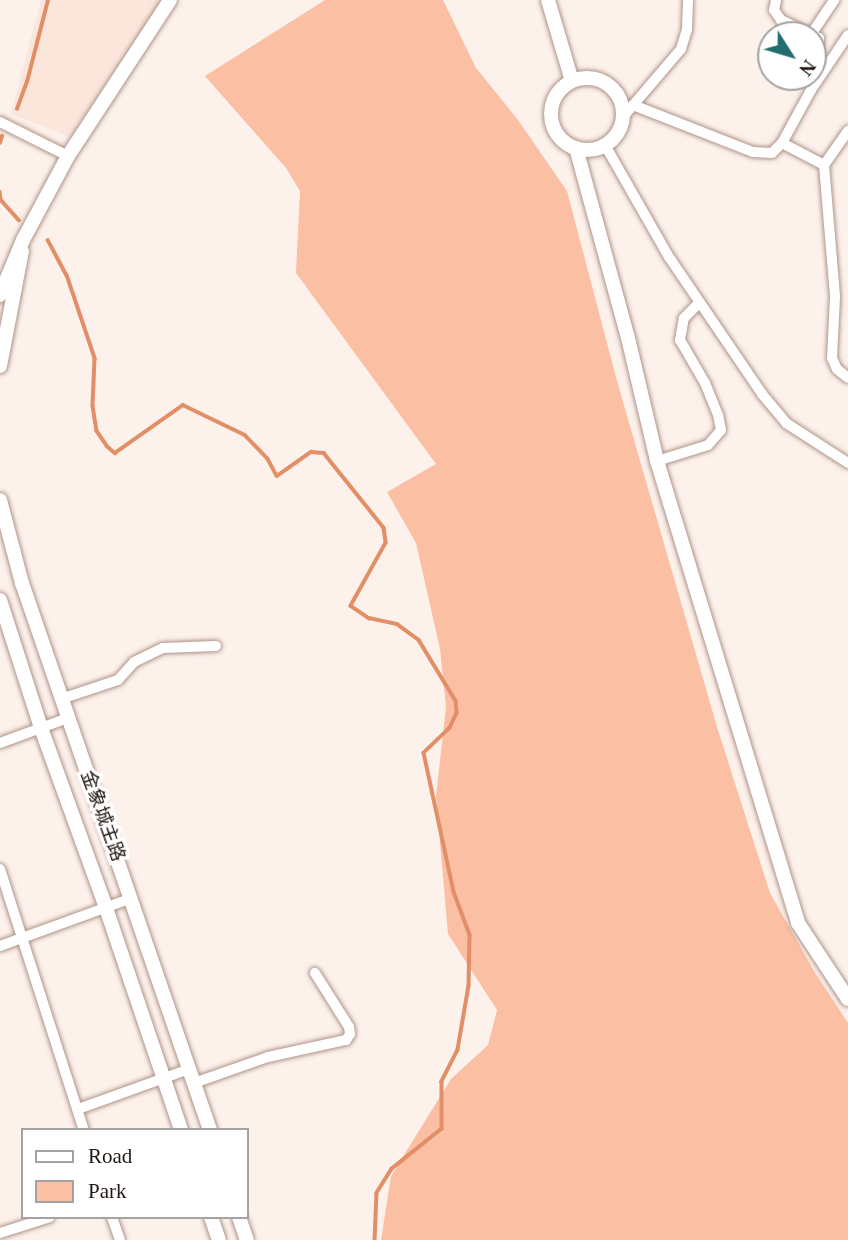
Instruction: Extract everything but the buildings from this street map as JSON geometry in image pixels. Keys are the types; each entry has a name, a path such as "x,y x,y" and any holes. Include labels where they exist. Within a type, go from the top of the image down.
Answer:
{"main road":[{"path":"0,295 23,240 68,156 170,0"},
{"path":"548,0 572,81"},
{"path":"591,78 605,82 620,99 623,117 616,135 605,145 591,149 576,148 558,135 551,114 558,93 572,81 591,78"},
{"path":"576,148 628,338 657,461 798,923 817,956 848,999"},
{"path":"0,366 10,268"},
{"name":"金象城主路","path":"0,500 6,550 132,898 208,1128"},
{"name":"金象城主路","path":"0,600 41,728 106,908 180,1128"},
{"path":"212,1219 219,1240"},
{"path":"240,1219 247,1240"}],"street":[{"path":"623,117 681,49 687,29 688,0"},
{"path":"776,0 777,16 787,21"},
{"path":"820,21 834,0"},
{"path":"827,66 848,35"},
{"path":"633,105 753,152 772,153 782,143 811,91"},
{"path":"0,122 68,156"},
{"path":"848,131 824,165 835,298 832,358 837,369 848,378"},
{"path":"782,143 824,165"},
{"path":"605,145 698,304 762,394 786,423 848,463"},
{"path":"657,461 708,445 721,430 705,383 680,340 684,318 698,304"},
{"path":"61,699 118,680 134,662 163,648 216,646"},
{"path":"0,743 68,718"},
{"path":"0,869 83,1128"},
{"path":"0,946 23,940 132,898"},
{"path":"78,1109 164,1079 191,1076 346,1040 350,1034 349,1027 315,973"},
{"path":"0,1233 44,1219"},
{"path":"113,1219 120,1240"}],"shaded area":[{"path":"41,0 163,0 70,137 11,114"}],"green space":[{"path":"325,0 443,0 476,68 518,120 567,191 617,381 717,727 770,893 814,971 848,1023 848,1240 381,1240 391,1176 451,1079 488,1045 497,1010 448,934 436,796 446,707 440,649 416,543 387,492 436,464 296,273 300,191 286,168 205,76"}],"waterway":[{"path":"17,109 27,82 48,0"},
{"path":"0,143 2,136"},
{"path":"0,192 1,200 19,220"},
{"path":"48,240 67,275 95,358 93,406 97,431 107,446 115,453 183,405 245,435 268,459 277,476 311,452 324,453 384,528 386,543 351,606 369,618 397,624 419,640 456,701 457,713 450,728 424,753 454,892 470,935 469,986 458,1050 442,1082 442,1129 392,1169 377,1193 375,1240"}]}
